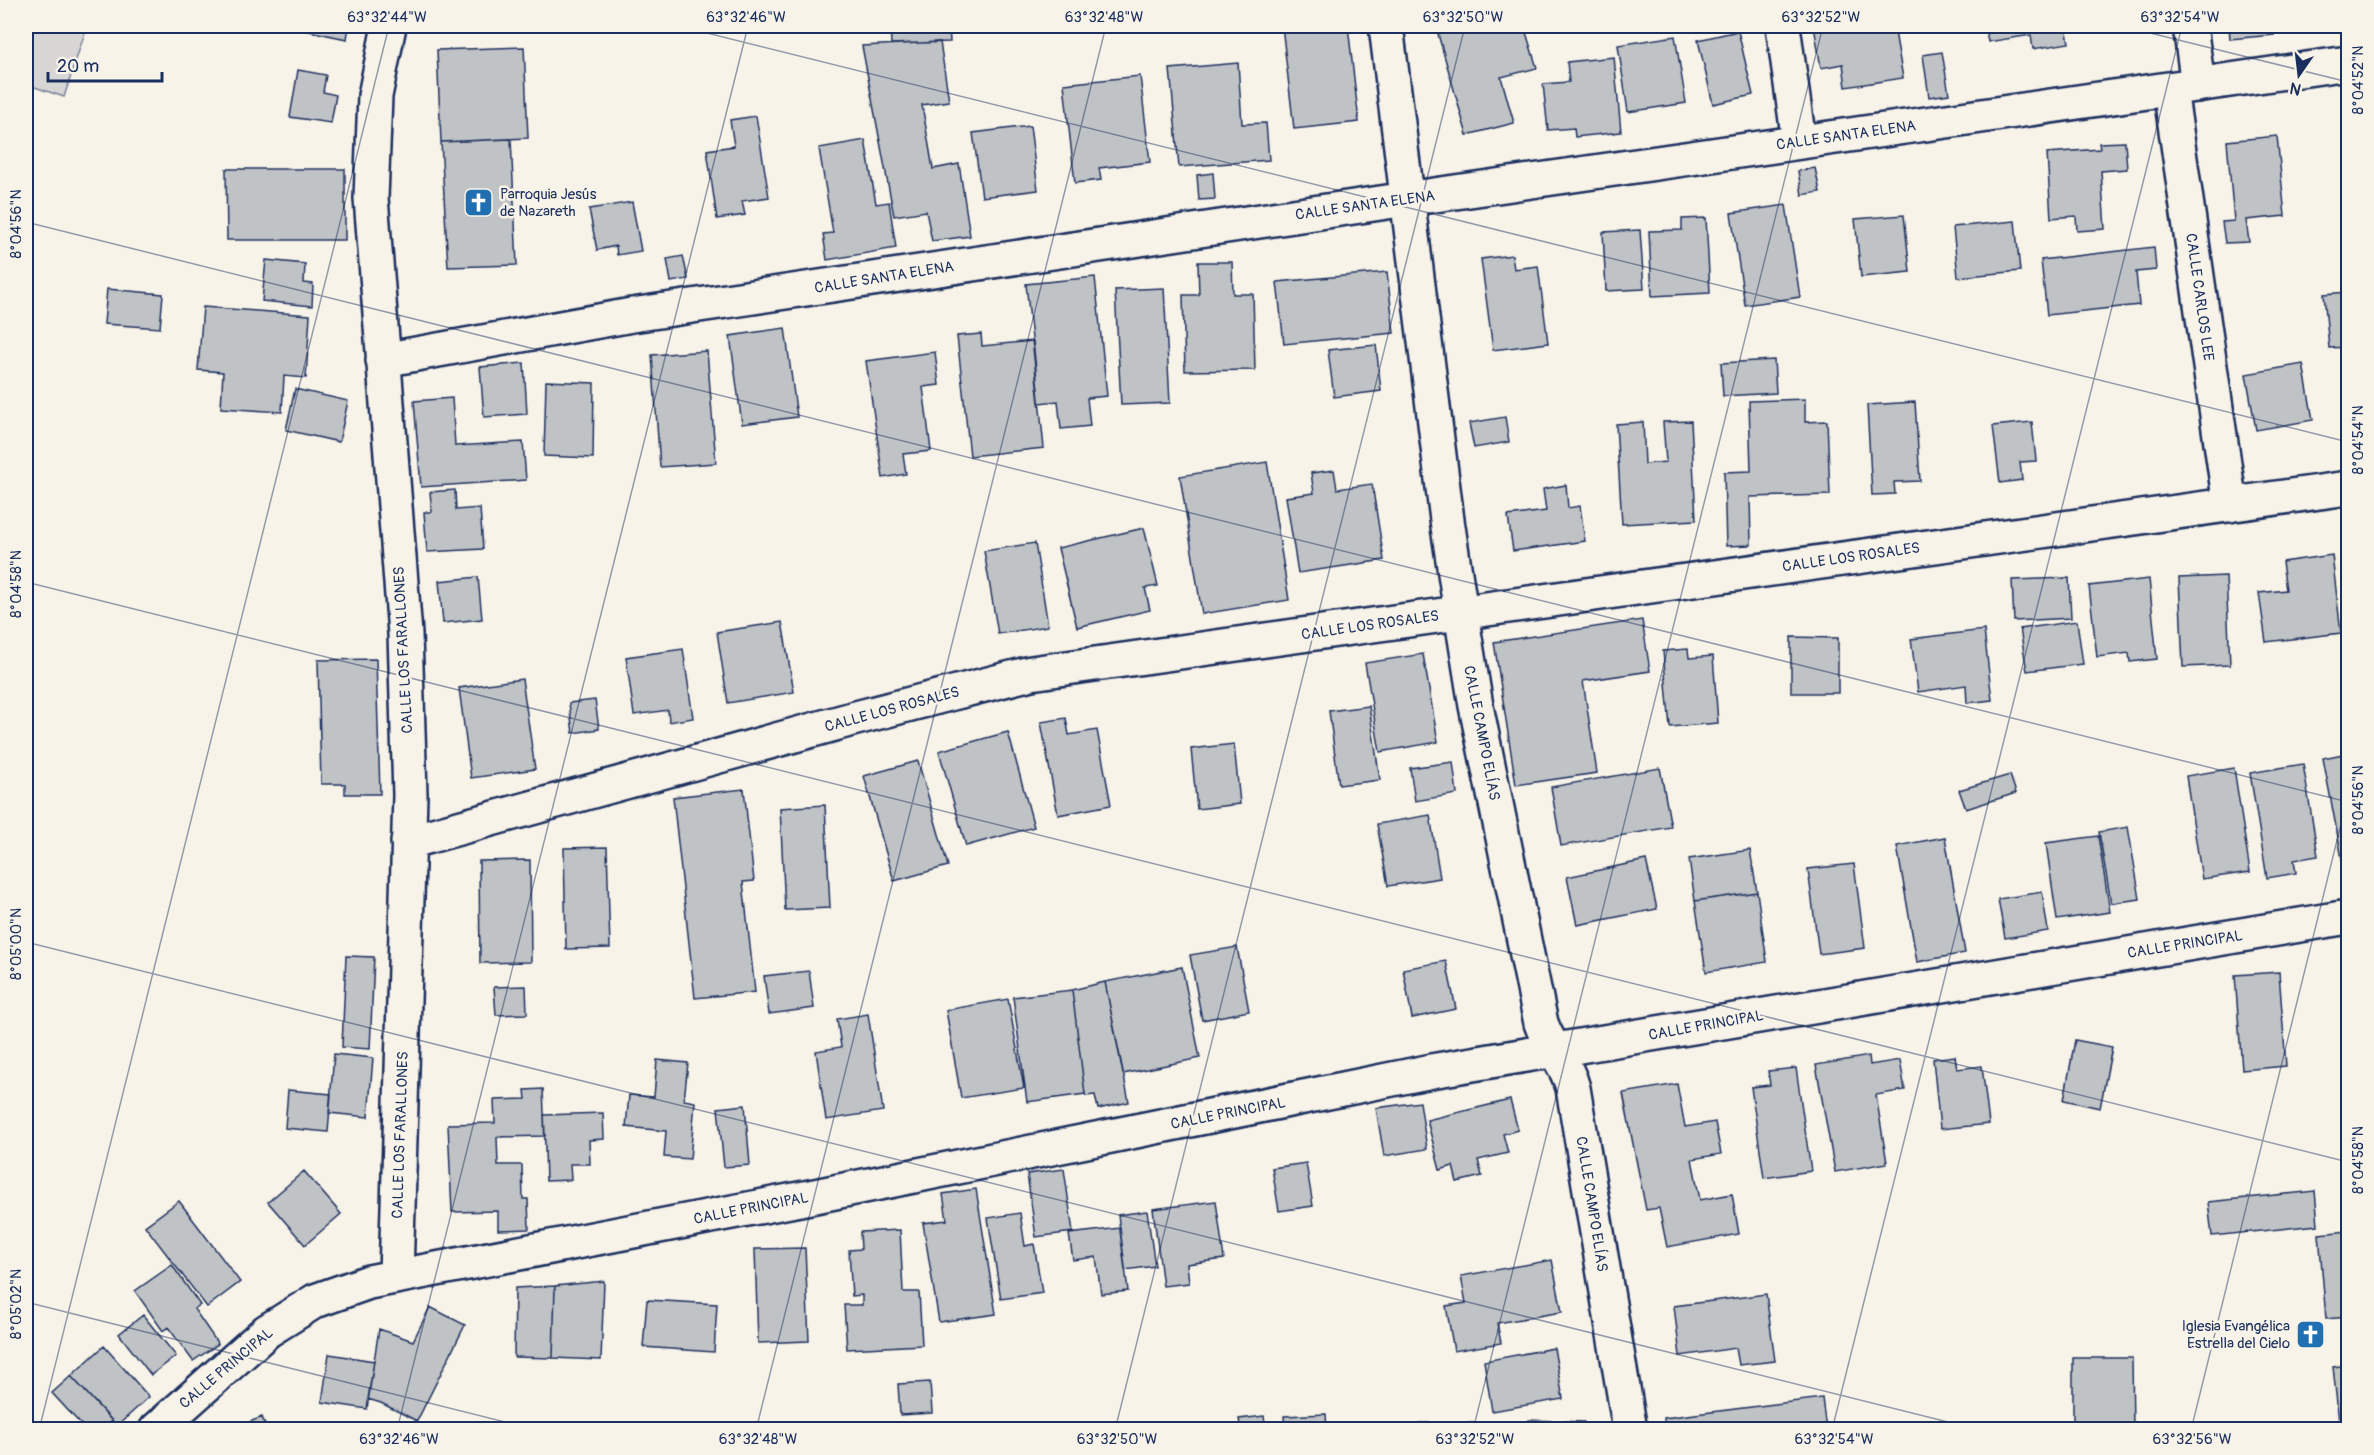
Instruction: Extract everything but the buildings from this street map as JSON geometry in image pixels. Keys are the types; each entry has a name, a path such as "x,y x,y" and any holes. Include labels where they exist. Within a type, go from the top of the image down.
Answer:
{"street":[{"name":"CALLE LOS FARALLONES","path":"389,26 375,96 371,198 405,634 410,795 396,1276"},
{"name":"CALLE CAMPO ELÍAS","path":"1386,26 1447,520 1476,706 1541,1023 1546,1039 1570,1077 1573,1088 1630,1430"},
{"path":"1784,26 1799,142"},
{"name":"CALLE CARLOS LEE","path":"2190,26 2184,87 2230,505"},
{"name":"CALLE SANTA ELENA","path":"383,360 632,315 1407,199 2349,63"},
{"name":"CALLE LOS ROSALES","path":"408,842 972,687 1032,673 2349,488"},
{"name":"CALLE PRINCIPAL","path":"156,1430 276,1325 315,1301 369,1281 821,1195 1437,1070 2349,917"}],"shaded area":[{"path":"26,26 87,26 64,97 26,84"}],"place":[{"name":"Parroquia Jesús de Nazareth","path":"479,203"},
{"name":"Iglesia Evangélica Estrella del Cielo","path":"2311,1335"}]}
